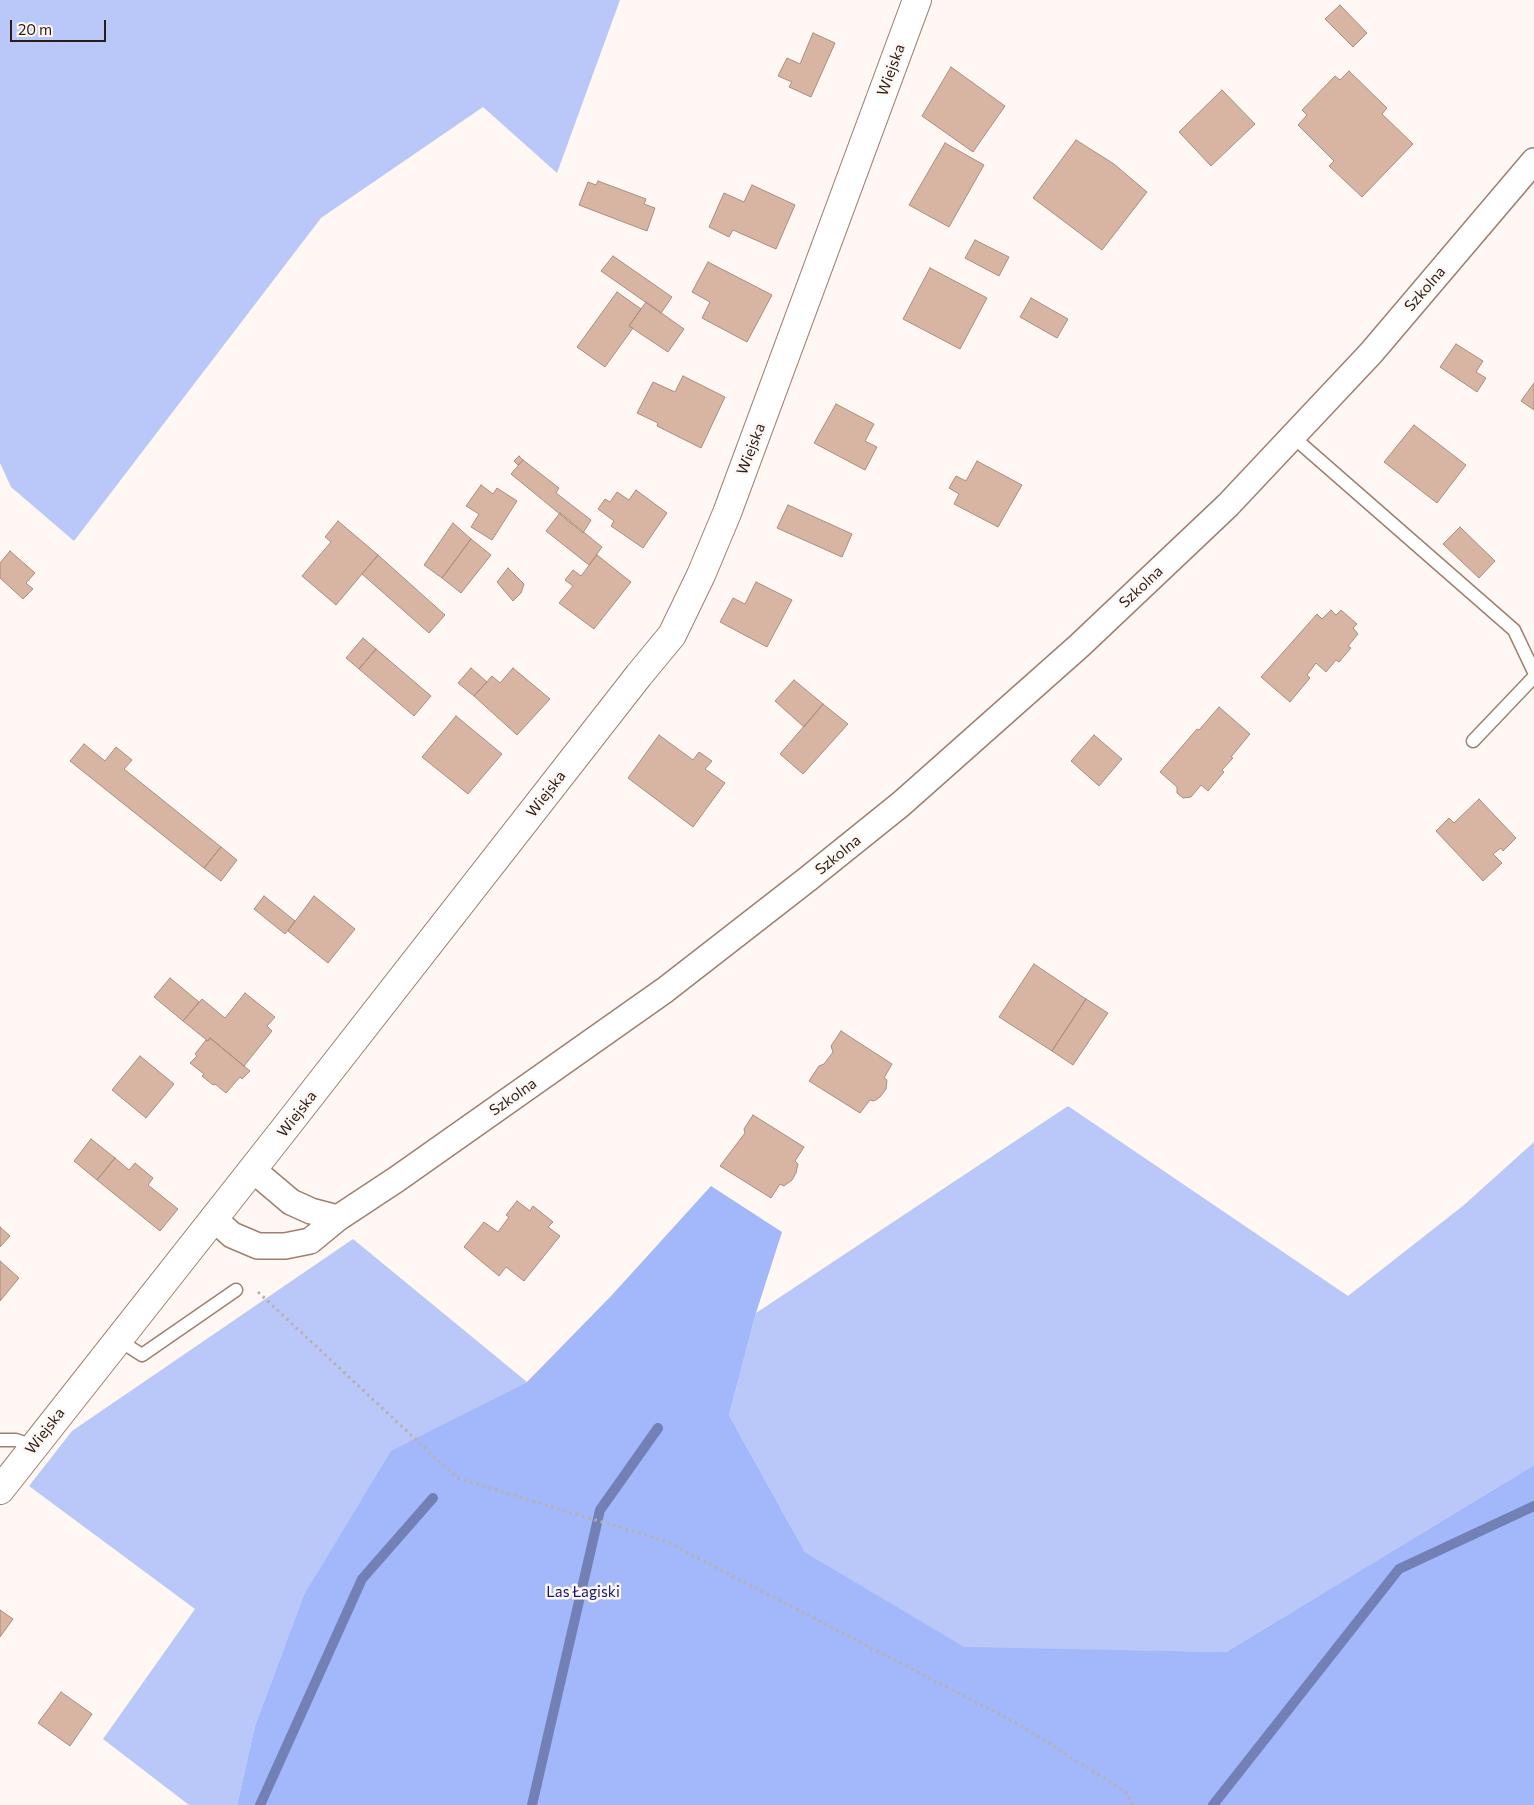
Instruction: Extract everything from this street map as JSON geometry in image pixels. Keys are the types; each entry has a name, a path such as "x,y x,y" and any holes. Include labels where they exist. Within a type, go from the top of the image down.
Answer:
{"street":[{"name":"Wiejska","path":"0,1490 639,675 672,636 701,575 727,513 917,0"},
{"name":"Szkolna","path":"213,1218 232,1235 258,1246 285,1246 310,1241 338,1218 665,990 810,878 893,810 1079,646 1228,505 1377,345 1534,161"},
{"path":"252,1169 291,1202 311,1211 338,1218"}],"lane":[{"path":"1292,436 1514,630 1534,672"},
{"path":"1472,741 1534,677"},
{"path":"117,1339 142,1355 236,1290"},
{"path":"0,1440 16,1440 33,1446"}],"path":[{"path":"258,1246 254,1288 457,1478 665,1541 1020,1725 1126,1792 1133,1805"}],"shaded area":[{"path":"0,0 620,0 557,173 483,107 321,218 74,541 11,487 0,463"},
{"path":"1068,1106 1348,1296 1464,1205 1534,1142 1534,1465 1226,1652 964,1648 805,1552 729,1415 756,1313"},
{"path":"353,1239 527,1382 391,1452 304,1594 255,1726 237,1805 189,1805 103,1739 195,1609 29,1486 72,1431"}],"green space":[{"name":"Las Łagiski","path":"711,1186 782,1232 756,1313 729,1415 805,1552 964,1647 1226,1652 1534,1465 1534,1805 237,1805 255,1726 304,1594 391,1451 527,1382 612,1295"}],"building":[{"path":"1340,5 1367,33 1353,47 1325,19"},
{"path":"813,33 835,43 811,97 789,87 792,82 778,76 787,58 800,64"},
{"path":"951,67 1005,106 973,152 922,116"},
{"path":"1349,71 1387,108 1382,114 1413,144 1362,197 1329,166 1334,161 1298,125 1307,115 1302,110 1335,76 1340,80"},
{"path":"1222,90 1255,124 1211,166 1179,132"},
{"path":"1076,140 1114,164 1147,192 1102,250 1033,198"},
{"path":"945,143 984,165 949,227 909,205"},
{"path":"598,181 646,199 644,204 655,208 647,231 579,205 588,182 596,185"},
{"path":"752,185 795,205 776,249 733,230 729,237 709,227 724,193 744,202"},
{"path":"975,240 1009,257 999,276 965,258"},
{"path":"613,256 672,297 661,313 601,271"},
{"path":"708,262 772,295 747,342 702,318 710,302 692,292"},
{"path":"930,268 987,298 960,349 903,319"},
{"path":"617,292 641,309 629,326 633,328 605,367 577,347"},
{"path":"1031,298 1068,319 1057,338 1020,317"},
{"path":"646,302 684,329 668,352 629,326"},
{"path":"1456,344 1483,361 1476,372 1486,378 1477,392 1440,367"},
{"path":"683,376 725,397 701,448 657,426 658,423 637,413 653,382 675,392"},
{"path":"1534,383 1534,410 1521,401"},
{"path":"836,404 874,424 865,441 877,447 865,470 814,443"},
{"path":"1414,425 1466,465 1437,503 1384,462"},
{"path":"519,456 523,460 518,465 514,461"},
{"path":"523,460 559,488 556,493 591,520 583,533 511,474"},
{"path":"977,461 1022,485 998,527 954,504 959,494 949,488 956,476 966,481"},
{"path":"481,485 493,494 497,488 517,501 492,540 471,527 479,514 466,506"},
{"path":"636,490 667,513 643,548 611,526 614,521 598,509 605,499 610,502 617,492 629,500"},
{"path":"788,505 852,534 842,557 777,528"},
{"path":"560,513 602,547 589,565 546,531"},
{"path":"338,521 378,555 336,605 302,576 331,542 325,537"},
{"path":"453,523 471,539 442,578 424,565"},
{"path":"1460,527 1495,561 1479,578 1443,544"},
{"path":"471,539 491,555 461,593 442,578"},
{"path":"10,551 35,573 26,583 33,589 23,599 0,578 0,563"},
{"path":"378,555 445,615 429,633 362,574"},
{"path":"597,555 631,582 594,629 559,603 573,586 565,580 573,570 581,576"},
{"path":"508,568 524,584 521,593 513,601 497,582"},
{"path":"756,582 792,600 767,647 720,622 733,598 745,604"},
{"path":"1331,610 1336,615 1341,610 1357,624 1353,628 1358,634 1348,646 1351,648 1339,662 1336,660 1326,672 1316,663 1307,675 1310,678 1290,702 1261,677 1317,614 1322,619"},
{"path":"363,638 376,649 359,669 346,658"},
{"path":"376,649 431,696 414,716 359,669"},
{"path":"471,668 487,682 474,696 458,683"},
{"path":"513,668 550,699 517,735 474,696 492,676 500,683"},
{"path":"794,680 823,704 804,727 775,701"},
{"path":"823,704 848,724 803,774 780,754"},
{"path":"1219,707 1250,734 1231,757 1233,758 1222,770 1224,772 1208,791 1201,785 1191,797 1183,798 1177,793 1177,787 1160,772 1197,729 1199,730"},
{"path":"456,716 502,754 468,794 422,757"},
{"path":"659,735 693,760 699,752 712,761 705,769 725,783 693,827 628,778"},
{"path":"1094,735 1122,759 1099,786 1071,761"},
{"path":"84,744 105,761 116,747 132,760 124,769 221,847 204,868 70,761"},
{"path":"1479,799 1516,838 1503,851 1501,848 1493,854 1502,863 1483,881 1436,831 1449,818 1454,823"},
{"path":"221,847 237,860 221,881 204,868"},
{"path":"264,896 295,921 285,934 254,909"},
{"path":"314,896 355,929 328,963 288,931"},
{"path":"1034,964 1086,999 1052,1051 999,1017"},
{"path":"170,978 199,1002 183,1021 154,997"},
{"path":"245,993 275,1017 267,1026 272,1031 244,1066 210,1038 208,1041 183,1021 202,999 225,1018"},
{"path":"1086,999 1108,1013 1073,1065 1052,1051"},
{"path":"841,1031 892,1064 884,1078 887,1080 886,1089 880,1097 874,1101 870,1100 860,1113 809,1081 819,1066 824,1064 833,1052 831,1046"},
{"path":"210,1038 250,1071 242,1079 240,1077 226,1093 202,1076 204,1074 190,1063 197,1056 195,1054 206,1040 208,1041"},
{"path":"140,1056 174,1084 146,1118 112,1090"},
{"path":"753,1115 804,1147 795,1161 798,1164 792,1180 784,1186 780,1184 771,1198 720,1166 745,1133 744,1129"},
{"path":"91,1139 115,1158 97,1180 74,1161"},
{"path":"115,1158 129,1170 135,1163 153,1178 148,1185 178,1209 160,1231 97,1180"},
{"path":"517,1201 530,1211 533,1206 553,1222 548,1227 560,1236 524,1281 506,1267 499,1276 464,1247 484,1222 498,1232 509,1217 506,1215"},
{"path":"0,1227 10,1236 0,1247"},
{"path":"0,1261 19,1278 0,1301"},
{"path":"0,1610 13,1619 0,1637"},
{"path":"61,1692 92,1714 70,1746 38,1723"}],"waterway":[{"path":"532,1805 600,1510 658,1428"},
{"path":"260,1805 362,1579 433,1498"},
{"path":"1213,1805 1399,1569 1534,1506"}]}
